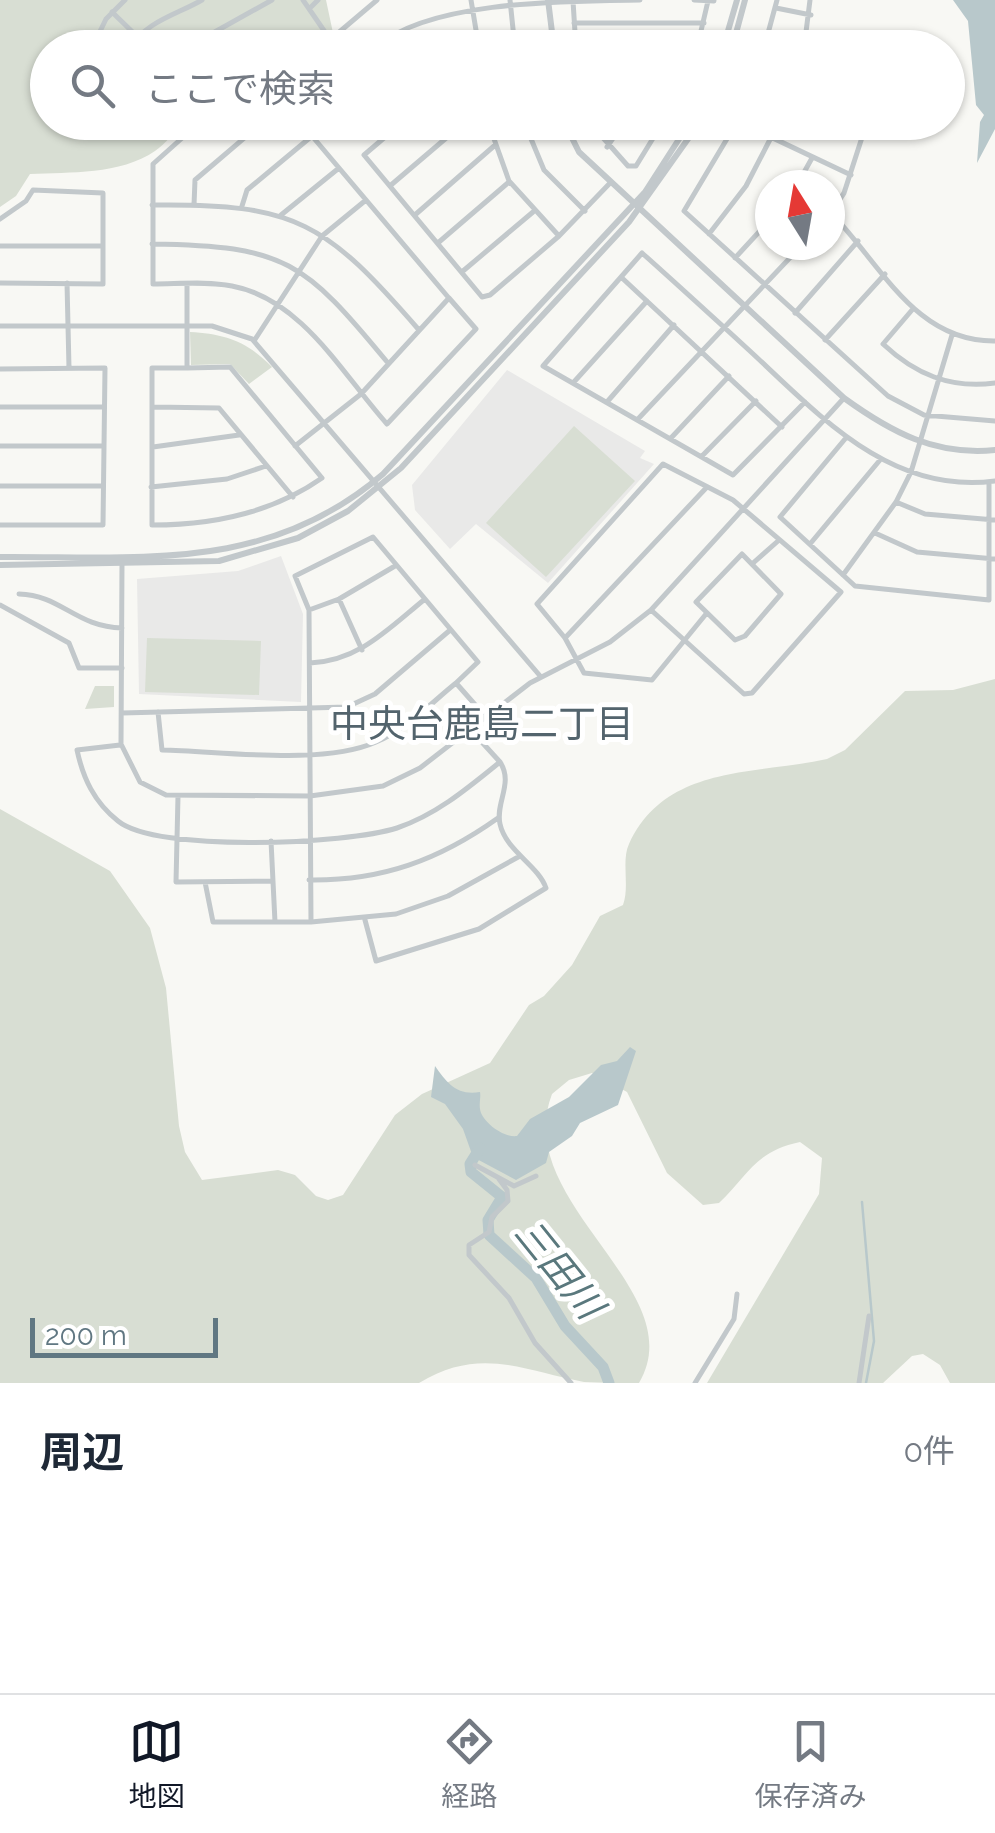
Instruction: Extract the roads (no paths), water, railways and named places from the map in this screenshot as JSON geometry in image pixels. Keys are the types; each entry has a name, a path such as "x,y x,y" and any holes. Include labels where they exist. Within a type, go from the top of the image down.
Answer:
{"street":[{"path":"102,30 112,12 125,0"},
{"path":"148,30 202,0"},
{"path":"218,30 272,0"},
{"path":"303,0 324,30"},
{"path":"310,8 318,0"},
{"path":"342,30 377,0"},
{"path":"471,0 476,30"},
{"path":"400,30 412,22 510,3 640,0"},
{"path":"694,0 711,1 702,30"},
{"path":"728,30 736,0"},
{"path":"737,30 745,0"},
{"path":"807,30 810,0"},
{"path":"548,1 552,30"},
{"path":"573,1 575,30"},
{"path":"510,3 513,30"},
{"path":"769,30 776,4 810,16"},
{"path":"112,12 131,30"},
{"path":"574,23 704,23"},
{"path":"180,140 153,164 153,284 236,287 278,303 300,321 388,424 476,330 315,140"},
{"path":"194,205 195,180 242,140"},
{"path":"242,207 247,190 307,140"},
{"path":"382,140 364,155 482,297 490,295 559,236 612,182"},
{"path":"392,185 444,140"},
{"path":"492,140 509,182 559,236"},
{"path":"532,140 544,170 584,211"},
{"path":"573,140 579,152 635,207 844,398 878,423 918,442 954,451 995,450"},
{"path":"603,140 628,166 636,166 652,140"},
{"path":"608,147 612,140"},
{"path":"635,207 678,140"},
{"path":"0,557 189,564 250,555 326,525 378,484 635,207 686,140"},
{"path":"726,140 682,209 861,376 928,416 995,421"},
{"path":"709,234 746,186 771,140"},
{"path":"779,140 851,175"},
{"path":"845,186 862,140"},
{"path":"416,214 494,146"},
{"path":"805,170 812,158"},
{"path":"280,215 338,168"},
{"path":"440,242 509,182"},
{"path":"0,218 26,201 33,190 103,194 103,284 0,284"},
{"path":"254,341 322,236 366,200"},
{"path":"152,206 242,207 280,215 322,236 358,261 419,330"},
{"path":"463,271 534,212"},
{"path":"845,229 912,310 952,335 995,341"},
{"path":"736,258 755,237"},
{"path":"795,312 858,242"},
{"path":"152,244 233,246 300,270 326,292 388,363"},
{"path":"0,246 103,246"},
{"path":"805,402 734,475 542,366 642,253 726,328 845,439 880,460 911,472 956,482 992,482 990,600 855,586 780,517 845,439"},
{"path":"638,419 788,260"},
{"path":"825,340 884,274"},
{"path":"621,277 782,426"},
{"path":"67,283 69,368"},
{"path":"186,284 186,368"},
{"path":"296,446 360,394 449,298"},
{"path":"574,383 647,301"},
{"path":"912,310 883,344 919,373 963,384 995,383"},
{"path":"0,326 222,328 254,341 542,676"},
{"path":"606,402 674,326"},
{"path":"842,574 896,502 911,472 952,335"},
{"path":"230,367 322,478 293,496 214,522 152,524 152,368 186,368 230,367"},
{"path":"0,369 104,368 102,525 0,525"},
{"path":"671,438 728,376"},
{"path":"122,561 121,744 140,782 151,790 178,796 310,796 370,790 400,779 542,676 610,642 651,610 844,398"},
{"path":"702,456 756,401"},
{"path":"0,408 104,407"},
{"path":"152,407 218,408 293,496"},
{"path":"153,448 239,434"},
{"path":"0,446 103,446"},
{"path":"810,544 880,460"},
{"path":"651,610 684,640 744,694 752,693 840,592 744,510 663,464 537,604 565,638 584,672 652,680 684,640 706,614"},
{"path":"152,487 227,479 268,465"},
{"path":"0,486 103,486"},
{"path":"565,638 707,487"},
{"path":"896,502 925,514 992,521"},
{"path":"875,532 917,552 992,559"},
{"path":"158,712 162,750 310,753 377,742 478,662 372,537 295,576 309,610 310,663 308,710 310,753 309,880 311,922"},
{"path":"752,564 778,541"},
{"path":"742,554 781,594 745,636 735,640 706,614 696,606 697,598 732,559 742,554"},
{"path":"0,565 122,561"},
{"path":"309,610 339,599 396,566"},
{"path":"19,594 39,594 97,627 123,628"},
{"path":"339,599 362,650"},
{"path":"310,663 330,662 362,650 424,600"},
{"path":"0,605 69,643 79,668 122,668"},
{"path":"122,712 308,710 362,702 450,630"},
{"path":"456,683 485,716"},
{"path":"365,920 376,961 479,929 546,888 504,838 498,818 506,774 469,728"},
{"path":"121,744 78,748 88,787 119,823 144,835 179,840 309,840 381,833 435,811 500,762"},
{"path":"178,796 176,882 271,880"},
{"path":"309,880 374,876 413,866 498,818"},
{"path":"271,841 275,922"},
{"path":"205,882 213,922 365,920 448,896 520,856"},
{"path":"475,1165 518,1186 536,1176"},
{"path":"499,1179 509,1196 492,1218 488,1233 469,1246 472,1262 509,1298 535,1342 570,1383"},
{"path":"696,1383 734,1320 736,1294"},
{"path":"859,1383 869,1316"}],"waterway":[{"name":"三田川","path":"480,1148 470,1164 471,1172 502,1197 488,1220 489,1235 536,1278 565,1326 603,1367 609,1383"},
{"path":"862,1202 874,1341 866,1383"}],"district":[{"name":"中央台鹿島二丁目","path":"482,724"}]}
